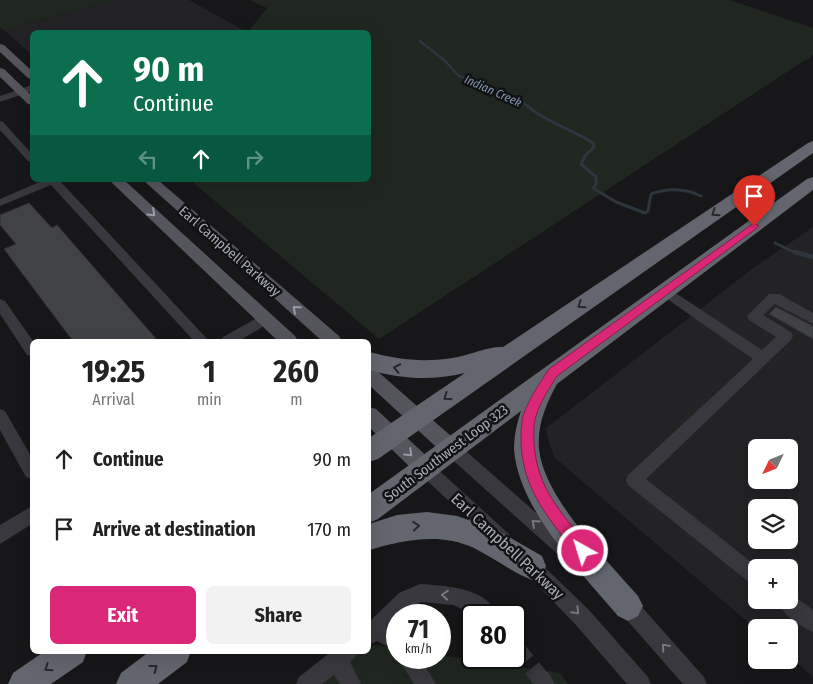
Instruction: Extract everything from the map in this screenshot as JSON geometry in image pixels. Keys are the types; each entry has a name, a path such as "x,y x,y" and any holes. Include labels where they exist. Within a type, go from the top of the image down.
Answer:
{"highway":[{"path":"371,450 813,146"},
{"path":"813,152 809,163 813,172"},
{"name":"South Southwest Loop 323","path":"371,509 453,450 553,372 813,182"},
{"path":"371,362 397,368 440,369 513,352"},
{"path":"553,372 541,391 530,416 527,441 532,475 542,496 560,524 628,606"},
{"path":"371,536 395,528 420,525 441,526 485,539 532,566"},
{"path":"24,684 68,654"},
{"path":"132,684 172,654"}],"main road":[{"path":"0,48 30,74"},
{"path":"0,71 27,90"},
{"name":"Earl Campbell Parkway","path":"118,182 287,339"},
{"name":"Earl Campbell Parkway","path":"152,182 331,339"},
{"path":"371,376 453,450"},
{"name":"Earl Campbell Parkway","path":"371,417 426,469"}],"street":[{"path":"0,99 27,90"},
{"path":"0,124 30,157"},
{"path":"0,203 49,182"},
{"path":"56,182 200,339"},
{"path":"665,291 762,357"},
{"path":"748,571 634,480 786,336 754,316 774,297 813,319"},
{"path":"0,304 30,348"},
{"path":"231,339 264,319"},
{"path":"0,416 30,468"},
{"path":"453,450 628,606 697,684"},
{"name":"Earl Campbell Parkway","path":"426,469 532,566 582,617 641,684"},
{"path":"0,535 30,515"},
{"path":"371,633 406,600 420,594 453,596 475,604"},
{"path":"796,609 813,622"},
{"path":"371,633 386,637"},
{"path":"306,684 342,656"},
{"path":"416,669 426,684"}],"lane":[{"path":"342,656 352,684"}],"shaded area":[{"path":"0,0 111,0 5,31 0,28"},
{"path":"111,0 189,0 243,30 30,30 30,53 5,31"},
{"path":"249,0 730,0 813,28 813,55 379,339 192,182 371,182 371,30 250,30 267,8"},
{"path":"813,227 813,677 798,664 798,619 748,619 748,622 554,457 545,429 752,269"},
{"path":"371,646 386,647 386,669 451,669 451,657 461,658 461,669 526,668 560,673 568,684 302,684 357,654 371,654"}],"building":[{"path":"29,203 52,228 57,225 156,339 72,339 4,249 16,244 0,225 0,215"},
{"path":"776,307 813,326 813,339 769,314"}],"waterway":[{"name":"Indian Creek","path":"420,41 445,61 459,76 518,99 533,110"},
{"name":"Indian Creek","path":"531,109 546,119 593,143 594,147 585,156 581,164 596,177 596,185 593,188 616,202 645,213 648,211 651,194 657,192 682,190 701,196"},
{"name":"Indian Creek","path":"775,243 798,254"},
{"name":"Indian Creek","path":"795,252 813,257"}],"tunnel":[{"path":"526,661 541,679"}],"route":[{"path":"583,551 560,524 532,475 527,452 527,428 534,405 541,391 553,372 754,226"}]}
